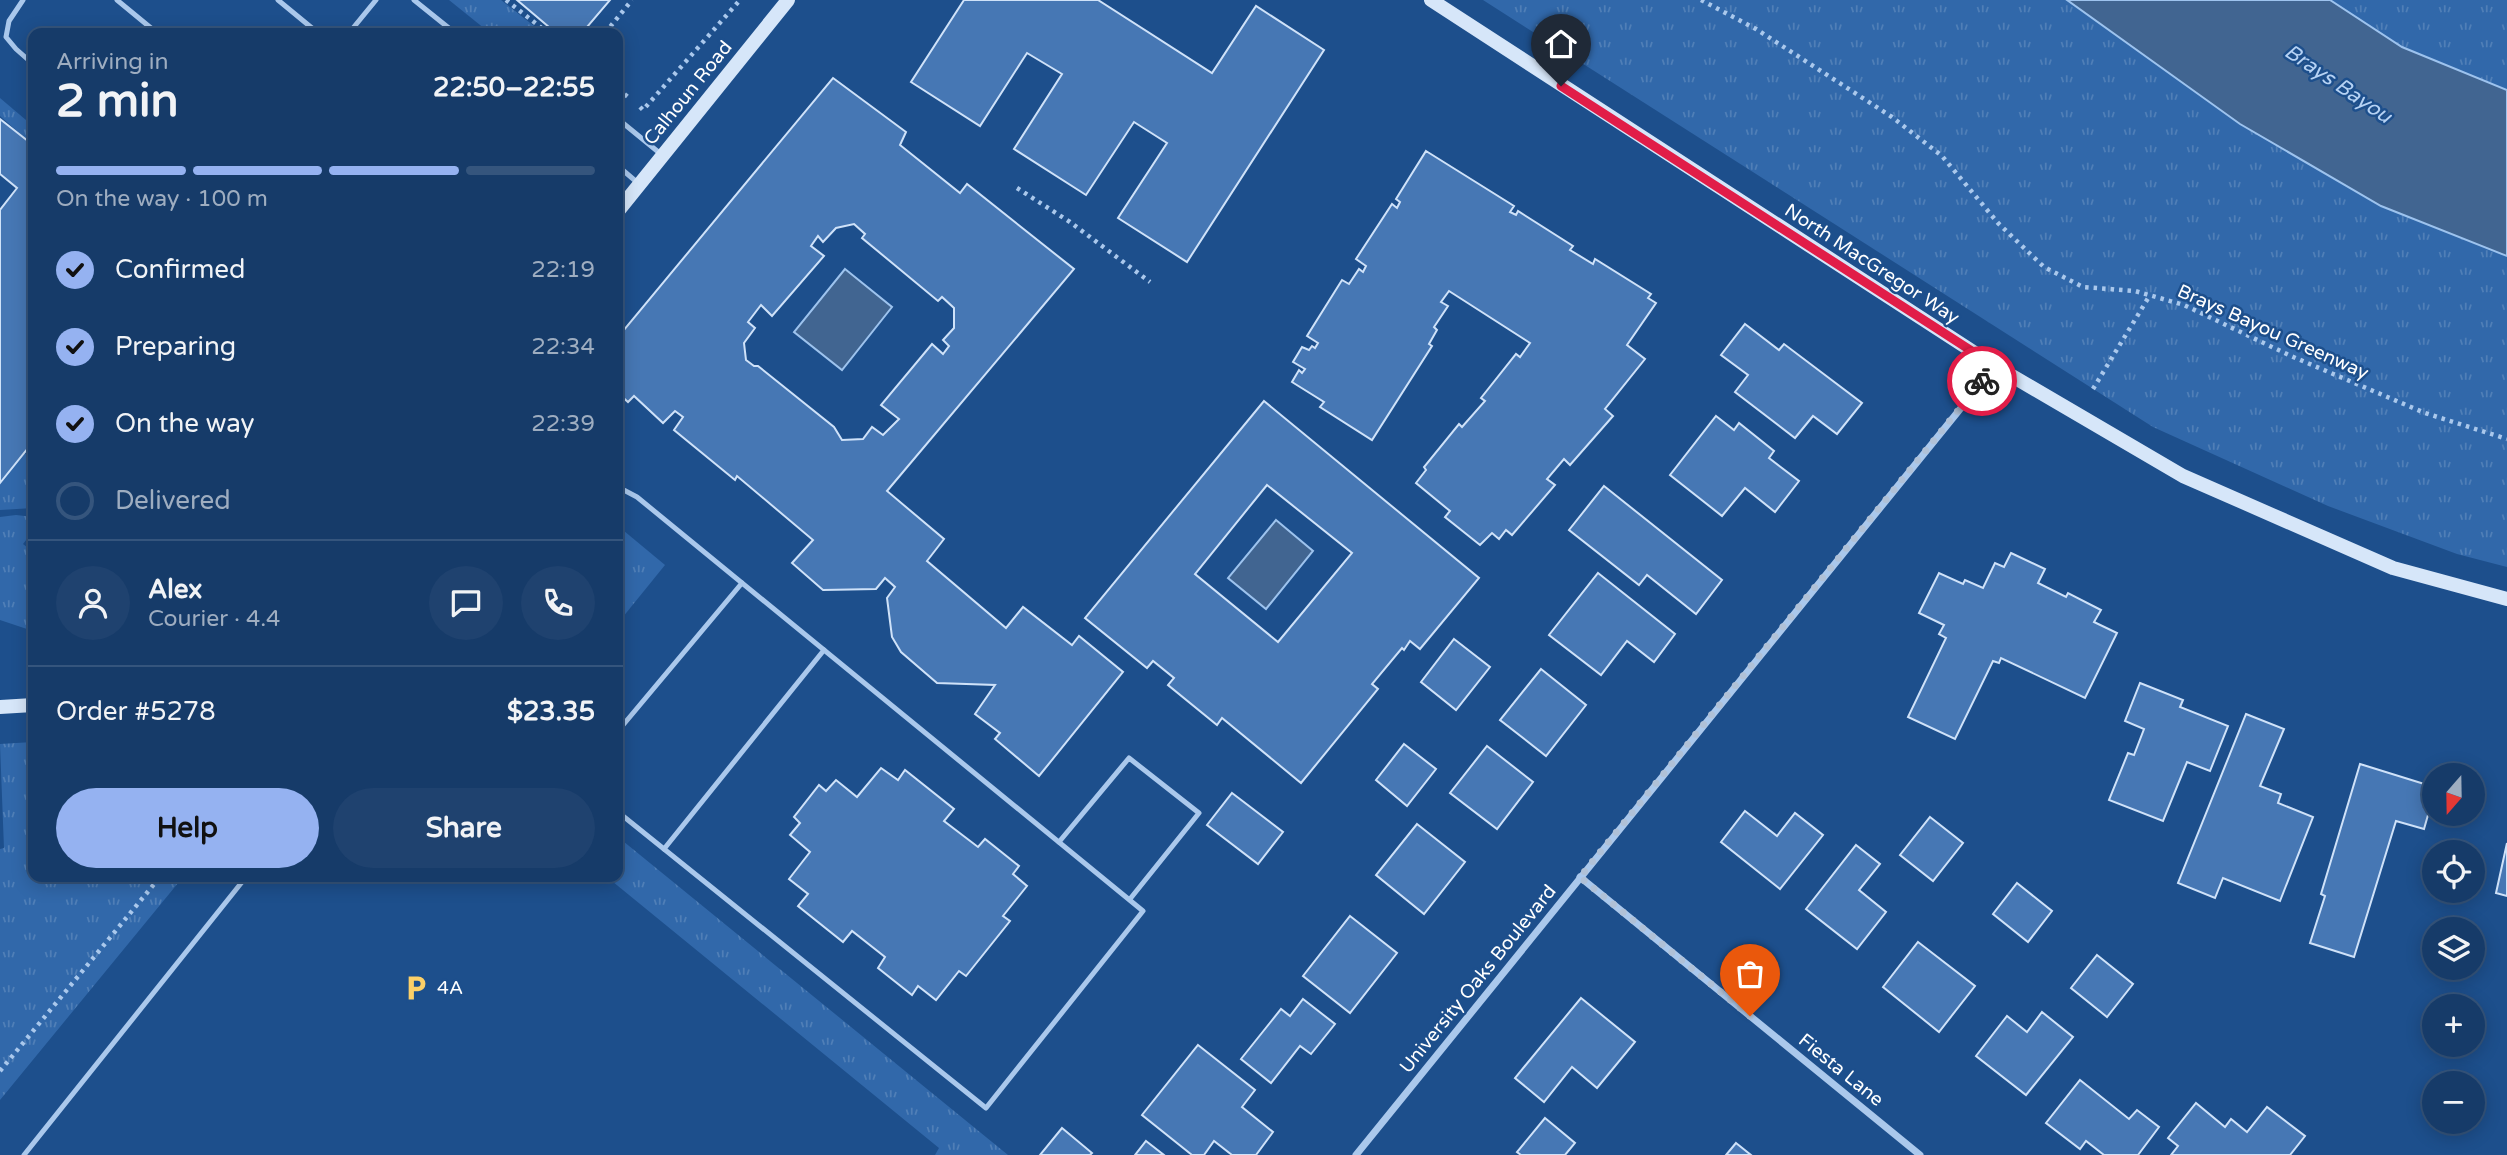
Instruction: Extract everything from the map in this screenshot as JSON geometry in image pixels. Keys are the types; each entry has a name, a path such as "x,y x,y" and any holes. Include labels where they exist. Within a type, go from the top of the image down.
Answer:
{"street":[{"name":"Calhoun Road","path":"623,205 788,0"},
{"name":"North MacGregor Way","path":"1431,0 1995,366 2183,476 2393,568 2507,599"},
{"name":"University Oaks Boulevard","path":"1356,1155 1995,366"},
{"path":"0,707 28,705"},
{"name":"Fiesta Lane","path":"1580,877 1920,1155"}],"lane":[{"path":"23,0 9,21 6,37 28,60"},
{"path":"117,0 152,28"},
{"path":"278,0 312,28"},
{"path":"353,28 376,0"},
{"path":"414,0 449,28"},
{"path":"623,123 662,155"},
{"path":"623,170 639,184"},
{"path":"623,490 637,497 1143,911 986,1108 623,816"},
{"path":"623,725 741,583"},
{"path":"664,849 824,650"},
{"path":"1059,842 1129,758 1199,813 1130,899"},
{"path":"24,1155 242,882"}],"path":[{"path":"506,0 542,28"},
{"path":"609,28 632,0"},
{"path":"623,93 643,110 740,0"},
{"name":"Brays Bayou Greenway","path":"1701,0 1756,29 1892,117 1942,156 1998,223 2044,267 2083,287 2135,291 2183,305 2291,356 2425,413 2507,439"},
{"path":"1017,188 1070,222 1150,282"},
{"path":"2093,389 2150,295"},
{"path":"0,1072 156,882"}],"green space":[{"path":"449,0 501,0 536,28 484,28"},
{"path":"1483,0 2507,0 2507,567 2457,554 2328,506 2153,427"},
{"path":"0,98 28,122 28,141 0,116"},
{"path":"23,452 28,456 28,508 0,510 0,481"},
{"path":"28,516 28,538 23,544 28,548 28,629 0,620 0,517"},
{"path":"623,530 665,565 623,617"},
{"path":"28,742 28,882 179,882 0,1100 0,849 4,848 0,744"},
{"path":"623,841 1008,1155 935,1155 939,1148 613,882 623,882"}],"water":[{"name":"Brays Bayou","path":"2067,0 2330,0 2402,47 2507,90 2507,256 2381,206 2240,124"},
{"path":"845,269 892,307 842,370 794,332"},
{"path":"1276,520 1313,551 1266,609 1228,578"}],"building":[{"path":"517,0 610,0 586,28 550,28"},
{"path":"964,0 1098,0 1212,73 1256,6 1324,50 1187,262 1118,218 1167,143 1134,122 1086,195 1014,149 1062,74 1027,53 980,126 911,82"},
{"path":"833,78 906,132 900,145 960,193 967,184 1074,269 887,491 944,539 927,561 1006,628 1023,607 1072,645 1079,636 1123,672 1039,776 995,739 1000,733 975,714 995,685 937,683 901,652 892,637 887,598 895,587 885,578 876,589 823,590 792,563 813,540 737,476 735,480 674,430 683,417 675,411 663,423 634,396 628,402 623,398 623,331","holes":["854,224 865,234 862,238 938,301 942,297 954,308 954,328 943,340 949,346 943,354 932,344 881,405 899,419 883,435 872,427 863,439 842,440 834,427 758,366 746,360 744,343 755,328 748,322 761,305 772,316 824,256 811,246 818,236 823,242 836,228"]},
{"path":"0,119 28,141 28,448 0,483 0,210 17,188 0,174"},
{"path":"1426,151 1514,206 1510,212 1516,215 1518,211 1573,246 1570,250 1593,264 1595,259 1651,294 1648,298 1656,303 1627,345 1645,359 1605,409 1613,416 1570,465 1564,459 1547,479 1555,485 1512,535 1506,530 1499,539 1492,533 1480,545 1445,517 1450,511 1416,483 1426,470 1424,467 1459,424 1462,427 1485,401 1481,398 1516,354 1520,357 1530,343 1449,291 1441,302 1448,306 1434,327 1437,330 1429,344 1432,346 1372,440 1320,407 1324,402 1292,382 1299,370 1302,373 1305,369 1293,362 1302,347 1309,350 1312,346 1315,348 1318,343 1307,336 1342,280 1349,284 1359,269 1363,272 1366,266 1356,259 1392,204 1397,208 1400,202 1396,199"},
{"path":"1745,324 1779,350 1784,344 1862,403 1837,434 1813,416 1795,438 1735,392 1748,375 1721,355"},
{"path":"1264,401 1479,578 1420,649 1410,641 1404,650 1402,648 1372,684 1378,689 1301,783 1222,718 1217,725 1168,685 1174,678 1153,661 1147,668 1085,618","holes":["1267,485 1352,553 1278,642 1195,574"]},
{"path":"1716,416 1734,430 1739,423 1774,451 1769,458 1799,481 1775,512 1745,488 1722,516 1670,475"},
{"path":"1604,486 1722,580 1696,614 1647,575 1639,585 1569,530"},
{"path":"2011,553 2045,569 2038,583 2066,597 2068,593 2101,610 2094,622 2117,633 2085,698 2001,658 1999,663 1993,661 1955,739 1908,717 1946,638 1939,634 1944,625 1919,613 1939,573 1963,584 1965,580 1983,588 1995,563 2004,567"},
{"path":"1598,573 1675,634 1654,662 1627,641 1601,675 1549,635"},
{"path":"1454,639 1490,667 1456,710 1421,682"},
{"path":"1541,669 1586,705 1546,756 1500,720"},
{"path":"2140,683 2183,700 2180,707 2228,726 2210,771 2187,762 2163,821 2109,800 2128,753 2134,755 2144,729 2125,721"},
{"path":"2246,714 2284,729 2260,786 2281,794 2278,803 2313,817 2280,901 2223,878 2215,898 2178,883"},
{"path":"1404,744 1436,769 1407,806 1376,780"},
{"path":"1487,746 1533,782 1497,829 1450,793"},
{"path":"2360,764 2422,783 2424,829 2396,821 2354,957 2310,943 2325,896 2321,894"},
{"path":"881,768 898,780 905,770 954,809 944,821 978,847 985,839 1019,866 1013,874 1027,886 1003,916 1010,921 966,976 959,971 936,1000 918,986 912,995 878,968 885,957 852,931 843,942 798,906 808,894 789,879 810,852 790,835 800,823 794,817 819,785 826,791 836,780 857,797"},
{"path":"1232,793 1283,832 1258,864 1207,825"},
{"path":"1745,811 1777,836 1795,813 1823,835 1780,889 1721,842"},
{"path":"1930,817 1963,843 1933,881 1900,855"},
{"path":"1417,824 1465,862 1424,914 1376,875"},
{"path":"2507,843 2507,896 2496,893"},
{"path":"1856,845 1880,864 1859,890 1886,912 1857,949 1806,909"},
{"path":"2017,883 2052,911 2028,942 1993,914"},
{"path":"1350,916 1397,953 1350,1013 1303,976"},
{"path":"1918,942 1975,986 1939,1032 1883,987"},
{"path":"2097,955 2133,984 2107,1017 2071,988"},
{"path":"1581,998 1635,1042 1597,1088 1572,1067 1544,1102 1515,1078"},
{"path":"1303,999 1335,1024 1311,1054 1300,1046 1271,1083 1241,1059 1281,1009 1290,1016"},
{"path":"2042,1012 2073,1037 2026,1095 1976,1056 2007,1016 2027,1032"},
{"path":"1198,1045 1255,1090 1242,1107 1273,1132 1256,1155 1232,1155 1214,1141 1204,1155 1192,1155 1142,1115"},
{"path":"2080,1080 2129,1119 2137,1110 2159,1127 2138,1155 2104,1155 2086,1141 2080,1149 2046,1123"},
{"path":"2196,1103 2225,1127 2231,1119 2247,1132 2267,1107 2305,1136 2290,1155 2171,1155 2178,1146 2168,1138"},
{"path":"1545,1118 1575,1143 1565,1155 1521,1155 1517,1152"},
{"path":"1062,1128 1092,1153 1040,1155"},
{"path":"1146,1141 1164,1155 1135,1155"},
{"path":"1736,1143 1751,1155 1726,1155"}],"way so far":[{"path":"1750,1016 1580,877 1982,381"}],"place":[{"name":"4A","path":"416,988"}],"route":[{"path":"1561,86 1995,366 1982,381"}]}
